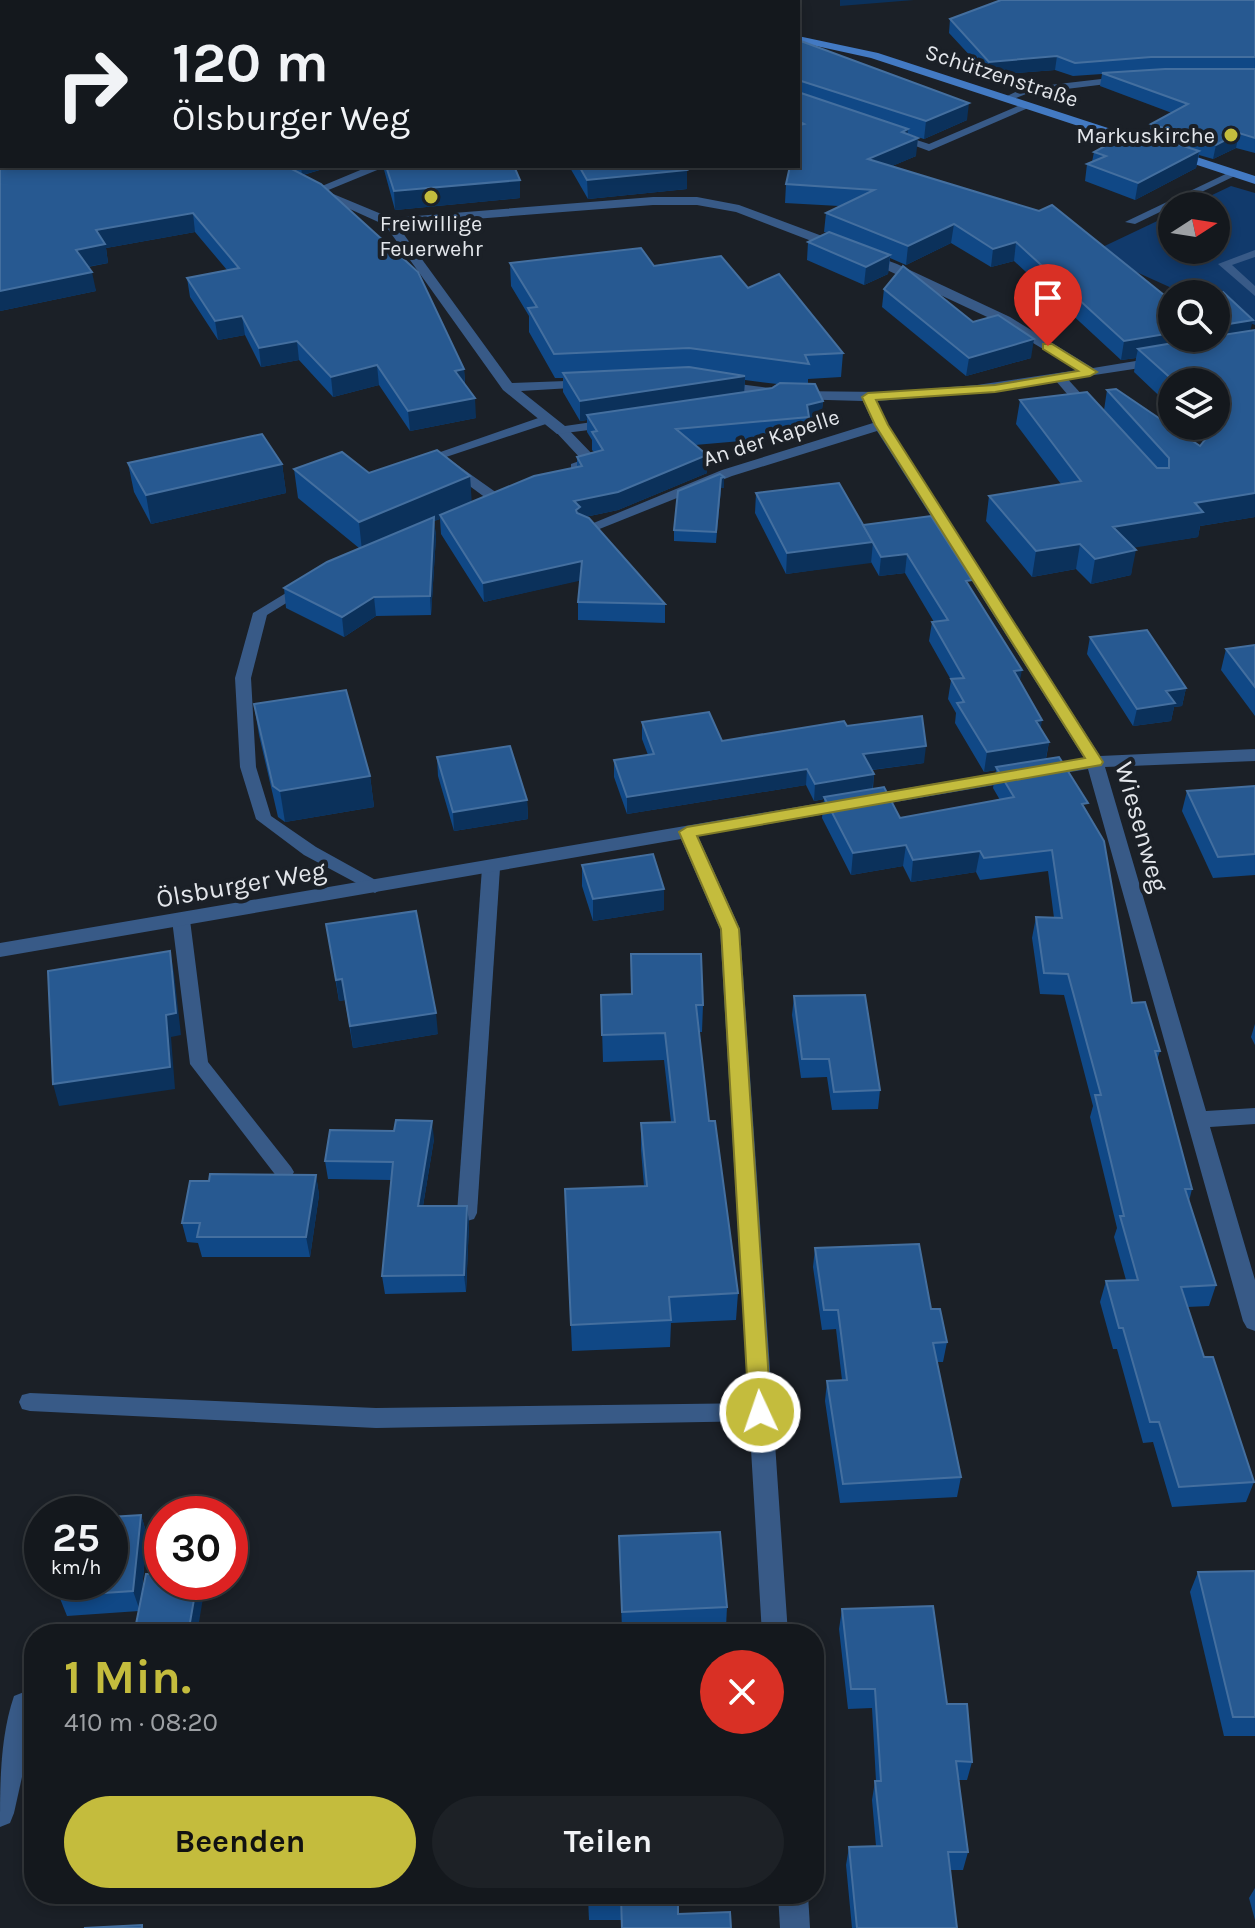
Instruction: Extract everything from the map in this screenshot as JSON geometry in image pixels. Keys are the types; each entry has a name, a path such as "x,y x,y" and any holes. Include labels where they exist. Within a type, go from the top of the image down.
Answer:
{"street":[{"name":"Schützenstraße","path":"800,39 874,55 1255,180"},
{"path":"1009,98 1036,89 1143,77"},
{"path":"885,133 929,148 1029,105"},
{"path":"374,168 309,188 389,222 653,201 697,201 739,209 892,267 1005,320 1090,372"},
{"path":"389,222 508,387 562,431 623,421"},
{"path":"704,381 790,395 868,397 995,388 1180,357"},
{"path":"508,387 599,383"},
{"name":"An der Kapelle","path":"745,402 790,395"},
{"name":"Wiesenweg","path":"868,397 881,425 1095,762 1255,1321"},
{"name":"An der Kapelle","path":"587,529 727,473 881,425"},
{"name":"Ölsburger Weg","path":"0,950 1095,762 1255,755"},
{"path":"687,832 730,929 774,1624"},
{"path":"1197,1120 1255,1116"},
{"path":"0,1813 24,1705"},
{"path":"794,1904 795,1928"}],"lane":[{"path":"1131,222 1236,173"},
{"path":"1255,253 1224,264 1255,292"},
{"path":"1060,378 1099,422"},
{"path":"483,509 506,498 436,456 547,419"},
{"path":"562,431 591,461 564,473"},
{"path":"315,579 260,613 243,678 248,767 264,819 310,851 375,887"},
{"path":"467,1213 491,868"},
{"path":"181,920 199,1064 284,1172"},
{"path":"30,1402 376,1418 760,1412"}],"shaded area":[{"path":"1231,186 1255,193 1255,325 1230,314 1230,280 1158,282 1092,252 1158,221 1158,264 1230,264 1230,192 1218,192"}],"building":[{"path":"1001,0 1255,0 1255,57 1151,57 1075,63 1057,56 989,62 950,19"},
{"path":"800,41 969,103 926,121 800,81"},
{"path":"1255,69 1255,138 1239,133 1216,145 1151,124 1188,104 1102,73"},
{"path":"800,93 908,129 902,132 918,138 868,159 1039,211 1052,205 1158,290 1158,335 1124,341 1016,242 993,249 954,224 908,246 826,213 874,190 786,184 790,168 800,168 800,125 804,124 800,122"},
{"path":"1134,130 1199,151 1138,183 1087,164 1106,156 1094,152"},
{"path":"0,168 290,168 321,184 418,272 464,369 455,371 475,398 408,411 377,365 331,377 297,341 259,348 242,316 215,321 187,278 239,268 193,213 96,230 105,244 76,250 92,272 0,291"},
{"path":"387,168 515,168 520,180 394,191"},
{"path":"580,168 687,170 587,180"},
{"path":"829,232 890,255 866,267 808,242"},
{"path":"641,248 654,266 721,256 748,288 779,274 843,353 805,355 809,364 689,348 554,354 528,308 537,307 510,263"},
{"path":"903,266 973,322 998,315 1034,339 969,358 884,289"},
{"path":"1230,299 1253,320 1230,324"},
{"path":"1255,330 1255,493 1195,503 1203,512 1113,527 1136,550 1095,559 1080,544 1036,551 989,496 1081,481 1020,400 1087,392 1157,468 1169,468 1169,458 1107,390 1116,389 1158,418 1158,440 1191,440 1200,446 1205,440 1230,440 1230,368 1159,368 1138,349 1158,346 1158,352 1230,352 1230,334"},
{"path":"689,367 745,376 580,401 563,373"},
{"path":"780,383 815,384 823,401 807,405 809,417 676,429 707,455 618,492 574,501 580,507 577,513 589,518 665,604 578,602 582,561 483,583 440,515 534,476 582,466 577,457 603,450 592,432 597,431 587,415 772,388"},
{"path":"262,434 282,464 146,495 128,463"},
{"path":"437,450 470,476 359,522 294,469 342,452 369,473"},
{"path":"720,474 724,477 721,478 716,532 674,530 678,491"},
{"path":"839,483 873,542 787,553 756,493"},
{"path":"931,516 972,580 966,581 1022,670 1014,671 1042,720 1036,721 1049,742 987,752 957,703 964,702 951,679 964,678 932,622 948,620 907,554 881,557 863,525"},
{"path":"434,517 430,596 374,597 342,617 284,588 327,562"},
{"path":"1147,630 1186,688 1166,691 1175,703 1137,709 1090,637"},
{"path":"1255,645 1255,687 1226,649"},
{"path":"346,690 370,776 280,791 273,786 254,704"},
{"path":"709,712 722,741 844,721 847,726 922,716 926,746 863,754 874,774 815,784 807,769 627,797 614,760 654,754 642,722"},
{"path":"510,746 527,800 453,812 437,757"},
{"path":"1059,757 1088,803 1082,804 1104,841 1132,1003 1145,1002 1160,1051 1155,1051 1192,1189 1185,1189 1216,1285 1181,1287 1204,1357 1213,1357 1254,1482 1179,1487 1159,1422 1150,1422 1123,1328 1119,1328 1106,1281 1138,1280 1120,1216 1124,1216 1095,1095 1101,1095 1068,974 1044,973 1036,917 1062,918 1052,850 984,858 980,851 913,860 906,845 853,853 824,797 884,787 900,818 1014,797 996,767"},
{"path":"1255,786 1255,854 1218,857 1187,791"},
{"path":"653,854 664,889 593,899 582,865"},
{"path":"416,911 436,1013 350,1026 342,979 336,980 326,924"},
{"path":"170,951 176,1013 166,1015 170,1067 53,1084 48,971"},
{"path":"631,954 701,954 703,1005 696,1005 709,1121 715,1121 738,1293 669,1297 671,1320 571,1325 565,1189 647,1186 641,1123 675,1122 665,1033 602,1035 601,995 632,994"},
{"path":"865,995 880,1090 834,1092 829,1059 802,1059 794,996"},
{"path":"396,1120 432,1121 418,1206 467,1206 464,1275 382,1276 393,1162 325,1161 330,1130 394,1131"},
{"path":"210,1174 316,1175 306,1237 197,1237 200,1223 182,1223 190,1181 209,1181"},
{"path":"919,1244 931,1309 940,1309 947,1342 933,1343 961,1477 843,1484 827,1381 847,1380 838,1310 824,1310 815,1248"},
{"path":"141,1515 133,1591 128,1591 128,1516"},
{"path":"720,1532 727,1607 622,1612 619,1536"},
{"path":"1255,1571 1255,1717 1233,1717 1198,1572"},
{"path":"144,1584 144,1600 194,1600 190,1624 136,1624"},
{"path":"933,1606 947,1704 967,1704 972,1762 956,1761 968,1852 948,1852 957,1928 857,1928 849,1847 882,1846 875,1781 881,1781 875,1689 851,1689 842,1609"},
{"path":"621,1904 678,1904 678,1914 730,1912 731,1928 622,1928"},
{"path":"142,1925 142,1928 84,1928"}],"place":[{"name":"Markuskirche","path":"1231,135"},
{"name":"Freiwillige Feuerwehr","path":"431,197"}],"route":[{"path":"760,1412 730,929 687,832 1095,762 881,425 868,397 995,388 1090,372 1048,346"}]}
